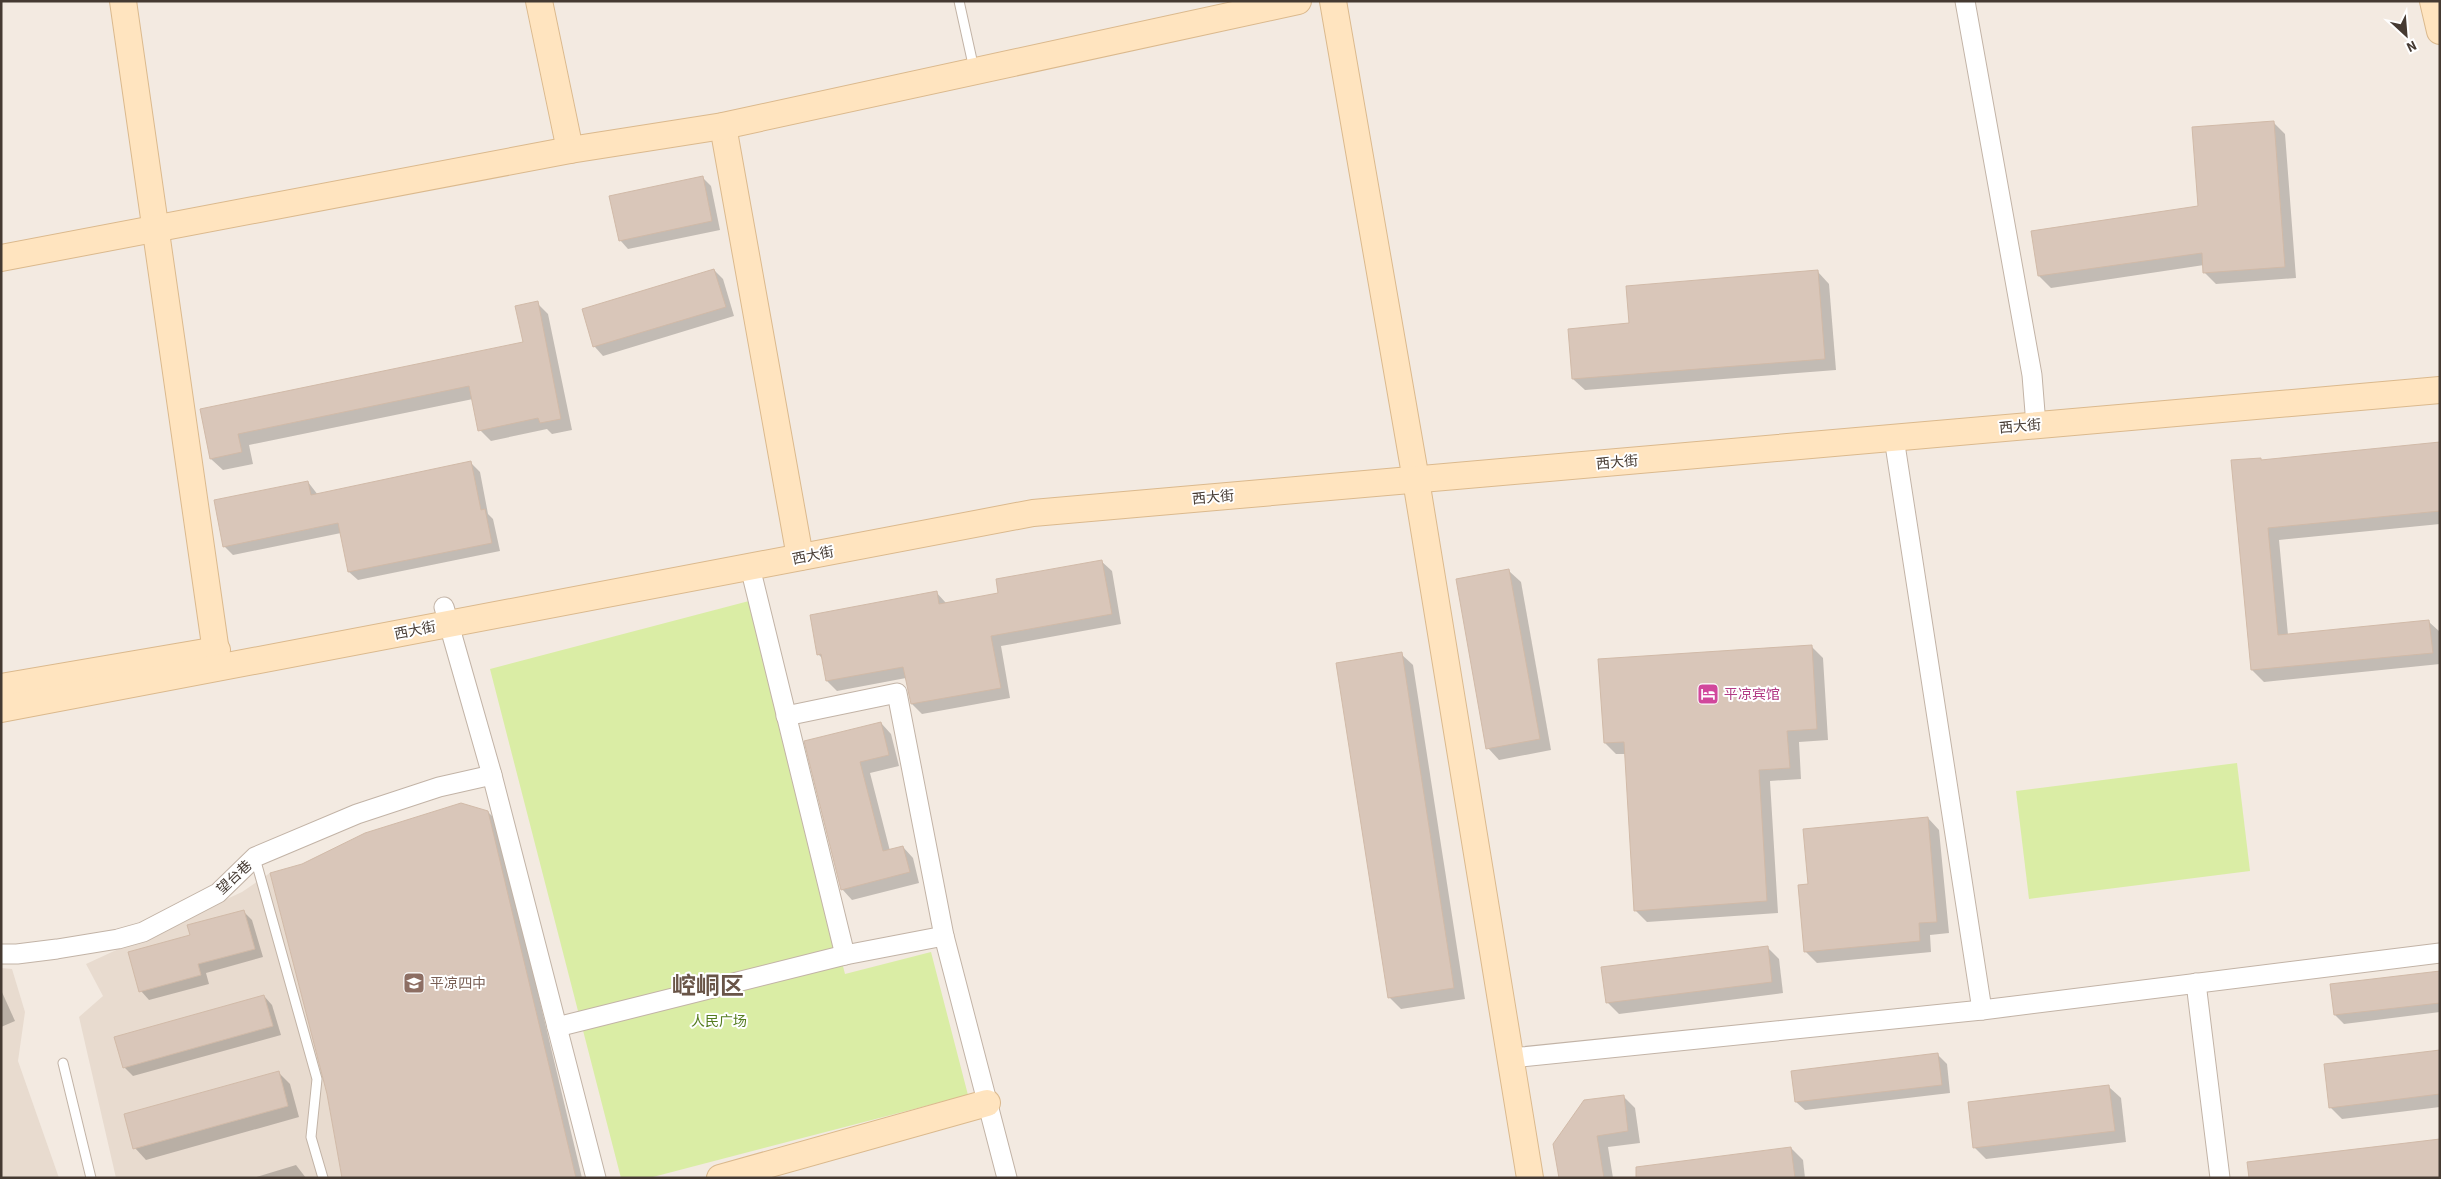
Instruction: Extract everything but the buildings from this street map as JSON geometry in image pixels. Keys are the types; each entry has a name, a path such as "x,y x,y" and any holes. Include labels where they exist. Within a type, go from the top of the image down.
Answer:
{"main road":[{"path":"124,1 216,659"},
{"path":"539,1 570,150"},
{"path":"1,258 570,150 724,126 1298,1"},
{"path":"1333,1 1414,471 1530,1178"},
{"path":"2434,1 2440,31"},
{"path":"724,126 798,549"},
{"name":"西大街","path":"1414,471 2036,416 2440,372"},
{"name":"西大街","path":"1,709 216,659 798,549 1031,495 1894,438 2036,416 2440,390"},
{"name":"西大街","path":"446,615 750,567 798,549"},
{"name":"西大街","path":"1,687 216,659"},
{"path":"720,1178 988,1104"}],"street":[{"path":"1965,1 2032,375 2036,416"},
{"path":"1894,438 1982,1010"},
{"path":"750,567 845,956"},
{"path":"446,615 492,775 596,1178"},
{"path":"786,716 897,693 944,936 1007,1178"},
{"name":"望台巷","path":"1,954 58,949 118,939 143,932 218,893 255,857 357,814 439,788 492,775"},
{"path":"557,1027 845,956 944,936"},
{"path":"1511,1058 1982,1010 2440,953"},
{"path":"2196,984 2220,1178"}],"lane":[{"path":"959,1 975,72"},
{"path":"255,857 317,1080 311,1137 323,1178"},
{"path":"63,1062 91,1178"}],"shaded area":[{"path":"270,873 327,1094 342,1178 116,1178 79,1017 103,996 86,964 242,892"},
{"path":"1,968 12,969 25,1012 18,1061 59,1178 1,1178"}],"green space":[{"name":"人民广场","path":"749,601 845,974 931,952 968,1095 649,1178 621,1178 490,669"},
{"path":"2237,763 2250,871 2029,899 2016,791"}],"place":[{"name":"平凉宾馆","path":"1708,694"},
{"name":"平凉四中","path":"414,983"}],"district":[{"name":"崆峒区","path":"708,986"}]}
